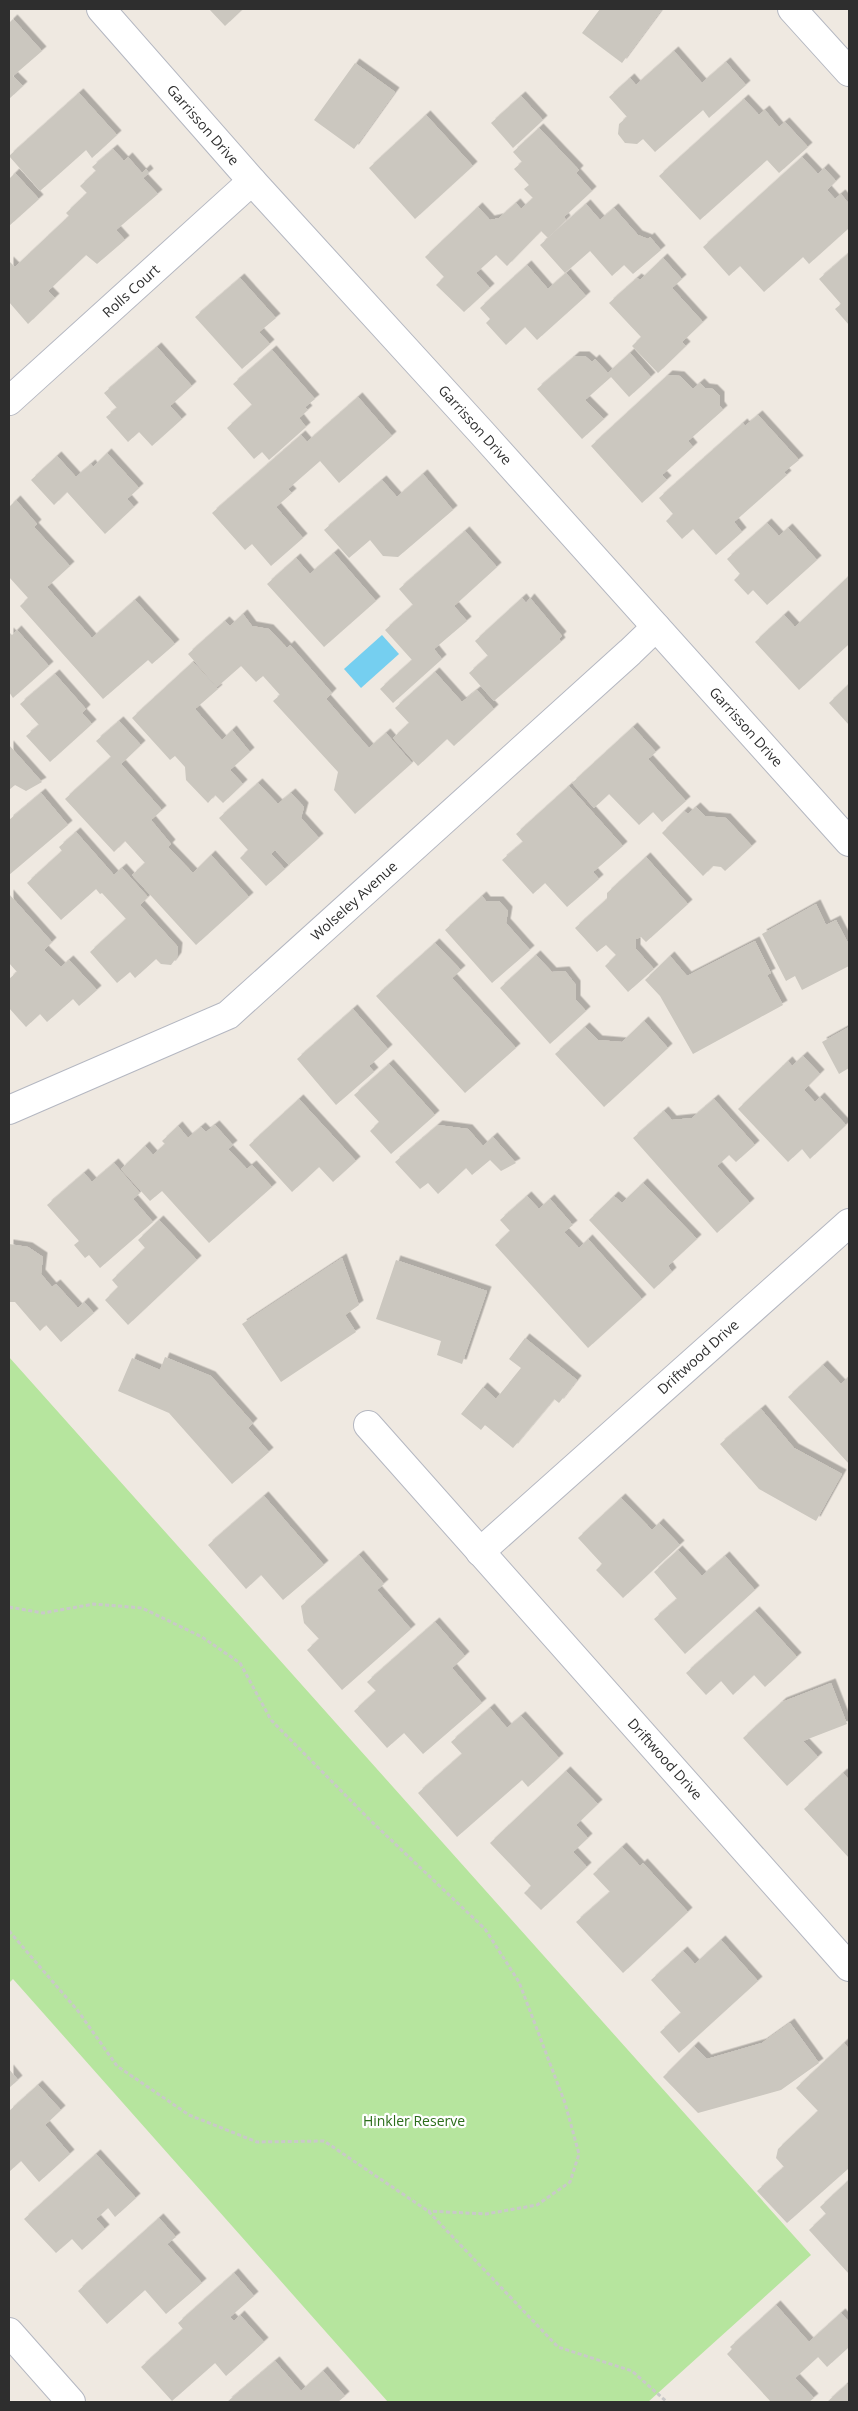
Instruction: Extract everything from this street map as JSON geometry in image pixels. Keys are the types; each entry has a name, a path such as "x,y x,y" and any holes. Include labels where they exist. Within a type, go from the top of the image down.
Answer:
{"street":[{"name":"Garrisson Drive","path":"101,9 252,181 849,842"},
{"path":"792,9 849,72"},
{"name":"Rolls Court","path":"9,401 252,181"},
{"name":"Wolseley Avenue","path":"9,1110 228,1015 656,627"},
{"name":"Driftwood Drive","path":"480,1552 849,1223"},
{"name":"Driftwood Drive","path":"368,1425 849,1967"},
{"path":"9,2332 71,2402"}],"path":[{"path":"9,1607 43,1612 94,1604 142,1608 202,1637 240,1663 271,1720 371,1821 485,1929 519,1982 565,2103 579,2154 570,2182 537,2205 486,2214 428,2212"},
{"path":"9,1932 78,2011 117,2066 189,2115 257,2142 324,2141 428,2212 558,2348 632,2371 667,2402"}],"green space":[{"name":"Hinkler Reserve","path":"9,1357 811,2255 648,2402 388,2402 13,1979 9,1983"}],"water":[{"path":"382,635 399,654 361,688 344,669"}],"building":[{"path":"209,9 243,9 225,26"},
{"path":"600,9 662,9 622,63 582,33"},
{"path":"13,19 42,51 13,76 23,86 9,99 9,23"},
{"path":"674,51 702,83 726,62 746,85 709,118 703,110 655,152 643,139 637,144 625,143 618,134 619,124 627,117 609,97 630,78 636,85"},
{"path":"355,63 395,92 354,149 314,120"},
{"path":"79,93 117,135 92,158 86,150 40,191 9,156"},
{"path":"521,96 543,120 513,148 491,123"},
{"path":"744,99 759,115 765,110 779,127 785,122 808,147 779,173 767,160 700,220 659,176"},
{"path":"426,115 473,166 415,219 369,168"},
{"path":"539,128 579,170 576,173 592,191 564,217 566,220 548,238 541,231 507,266 496,255 476,273 490,288 464,312 436,285 444,277 425,257 478,207 490,220 499,218 516,203 521,209 533,198 524,189 529,185 514,169 522,162 513,152"},
{"path":"113,149 124,161 128,157 142,173 146,169 149,173 143,178 158,194 116,230 125,240 97,264 86,255 48,291 55,298 28,324 9,302 9,261 15,267 69,216 66,213 87,193 80,186 96,171 92,167"},
{"path":"802,157 818,174 824,168 836,181 827,190 835,199 841,194 849,204 849,228 809,264 803,257 764,292 740,266 729,276 703,247"},
{"path":"15,173 39,199 9,226 9,179"},
{"path":"586,204 600,220 614,208 638,235 648,239 650,237 661,250 633,274 624,265 612,276 590,251 565,273 540,245"},
{"path":"849,253 849,325 835,309 841,304 819,279"},
{"path":"663,258 682,279 672,288 703,322 682,342 686,346 658,373 632,346 641,337 609,303 637,278 640,280"},
{"path":"527,265 548,289 566,273 586,296 537,340 525,327 506,345 486,323 490,319 480,308"},
{"path":"240,278 276,318 259,332 270,344 242,369 195,317"},
{"path":"157,347 192,386 170,406 182,419 152,446 139,432 128,442 106,417 117,408 104,393"},
{"path":"272,350 315,399 305,407 308,410 299,418 306,427 269,460 262,452 254,459 227,428 252,405 233,384"},
{"path":"630,353 651,377 629,397 611,377 585,400 604,419 582,439 537,389 575,356 585,356 592,362 595,359 608,373"},
{"path":"668,375 680,376 693,389 700,383 705,388 713,389 720,396 720,406 723,410 688,441 693,447 662,475 667,480 642,503 591,446"},
{"path":"358,397 392,436 339,483 320,461 288,489 292,493 276,507 303,538 271,566 252,544 245,550 212,513 301,435 307,442"},
{"path":"758,415 799,460 784,472 787,475 734,522 742,532 716,555 693,529 682,539 666,521 673,514 659,498 743,423 745,426"},
{"path":"107,453 139,488 127,499 134,507 105,534 67,492 54,505 31,480 57,456 76,477 91,464 93,467"},
{"path":"423,474 453,510 398,557 383,556 370,540 349,558 324,530 382,480 397,497"},
{"path":"16,500 37,524 34,527 70,566 47,587 92,638 135,600 175,644 152,664 148,660 103,699 20,606 28,598 9,577 9,507"},
{"path":"767,523 779,536 788,528 817,560 767,605 753,590 748,595 734,580 740,574 727,559"},
{"path":"465,531 497,567 454,606 467,621 434,649 442,659 393,703 380,689 412,660 385,630 413,605 399,589"},
{"path":"334,553 376,601 324,647 267,584 296,558 310,574"},
{"path":"849,576 849,644 799,690 755,642 784,615 795,627"},
{"path":"522,598 526,603 530,598 562,636 559,639 561,642 494,701 469,673 488,656 475,641"},
{"path":"243,614 252,626 269,629 287,648 290,645 332,693 326,699 369,748 386,733 412,763 355,814 334,790 338,772 273,701 280,695 263,676 256,682 241,666 217,687 188,654 225,621 230,626"},
{"path":"17,630 49,666 13,698 9,692 9,632 12,635"},
{"path":"193,662 218,689 195,709 222,740 232,730 250,752 230,770 243,784 223,803 215,795 208,803 186,780 185,767 175,756 170,760 132,718"},
{"path":"435,672 462,702 477,690 494,709 454,746 447,739 418,766 393,738 409,723 395,708"},
{"path":"55,674 86,709 82,713 92,724 50,762 26,736 39,725 20,704"},
{"path":"849,684 849,725 829,703"},
{"path":"119,721 141,745 121,764 162,810 151,820 171,844 168,847 193,873 211,855 249,897 196,945 132,875 145,863 125,841 114,852 65,799 111,757 96,741"},
{"path":"633,727 656,752 648,759 686,801 662,822 653,812 639,825 609,794 594,808 572,783"},
{"path":"9,745 42,782 26,791 15,785 9,790"},
{"path":"258,783 278,804 291,793 304,807 301,818 319,838 289,865 275,850 271,854 285,869 266,886 240,858 248,850 219,818"},
{"path":"569,786 623,846 593,872 599,879 567,907 545,883 533,894 502,860 523,842 516,834"},
{"path":"41,793 68,825 9,875 9,820"},
{"path":"696,807 705,816 726,818 752,846 725,871 721,867 713,866 703,876 662,833 684,811 688,814"},
{"path":"76,832 114,875 122,868 148,897 140,905 178,947 177,957 171,965 161,964 156,959 135,978 130,972 117,983 90,952 126,919 96,889 61,920 27,883 62,851 59,847"},
{"path":"646,857 688,904 646,942 641,937 636,939 636,949 654,969 628,992 605,966 616,955 606,945 597,952 575,928 607,899 607,893"},
{"path":"9,894 52,942 44,950 61,967 69,960 97,990 79,1006 73,999 47,1022 40,1014 26,1027 9,1008 9,979 17,972 9,963"},
{"path":"482,896 486,901 499,901 508,911 506,923 530,950 492,983 445,930"},
{"path":"816,904 826,925 836,920 849,945 849,966 802,990 795,976 786,981 762,934"},
{"path":"755,941 771,973 767,975 783,1005 693,1054 660,996 645,980 670,956 687,976"},
{"path":"435,943 461,970 452,978 516,1048 465,1093 376,996"},
{"path":"536,955 552,972 565,971 576,985 576,1000 586,1011 550,1044 500,988"},
{"path":"353,1009 388,1049 369,1066 374,1072 336,1105 297,1059"},
{"path":"644,1021 668,1048 604,1107 555,1054 585,1027 598,1040 622,1042"},
{"path":"849,1027 849,1068 839,1074 822,1042"},
{"path":"803,1056 820,1074 804,1090 815,1102 820,1097 846,1125 810,1159 802,1149 788,1162 738,1109 788,1061 792,1066"},
{"path":"389,1064 435,1115 391,1154 370,1131 379,1122 354,1095"},
{"path":"299,1099 356,1161 333,1182 319,1167 292,1192 249,1145"},
{"path":"714,1099 755,1145 736,1162 729,1155 717,1166 750,1203 717,1233 633,1138 664,1111 672,1120 692,1118"},
{"path":"215,1125 233,1145 228,1149 247,1169 252,1165 272,1187 209,1243 162,1191 150,1201 121,1169 145,1146 153,1155 165,1144 162,1141 178,1126 188,1138 201,1127 206,1132"},
{"path":"438,1125 468,1129 483,1146 493,1137 516,1163 501,1171 490,1160 472,1175 466,1168 438,1194 428,1183 420,1189 395,1162"},
{"path":"114,1163 140,1193 133,1199 153,1222 100,1268 89,1255 85,1258 74,1245 79,1241 47,1205 84,1173 92,1182"},
{"path":"643,1183 697,1239 668,1266 672,1272 654,1289 589,1220 614,1196 622,1203"},
{"path":"527,1196 539,1209 550,1199 573,1225 564,1232 579,1248 588,1239 642,1299 588,1348 495,1245 510,1231 500,1220"},
{"path":"159,1220 197,1260 128,1325 105,1300 118,1287 112,1280 145,1248 138,1240"},
{"path":"9,1244 28,1247 43,1257 41,1274 52,1287 56,1284 78,1308 84,1302 94,1313 61,1342 46,1325 40,1331 15,1302 9,1302"},
{"path":"342,1258 359,1305 345,1315 356,1332 281,1382 242,1324"},
{"path":"396,1260 487,1291 462,1364 437,1355 441,1341 376,1319"},
{"path":"525,1338 577,1380 559,1403 554,1399 513,1448 485,1425 481,1430 461,1414 483,1387 496,1399 521,1368 509,1359"},
{"path":"165,1357 211,1376 253,1423 248,1428 269,1452 232,1484 169,1413 118,1391 132,1358 160,1370"},
{"path":"823,1365 841,1384 849,1377 849,1464 788,1397"},
{"path":"761,1409 794,1448 842,1474 816,1521 759,1489 720,1444"},
{"path":"264,1496 324,1565 283,1600 261,1575 246,1589 208,1545"},
{"path":"621,1498 652,1530 659,1523 680,1545 623,1598 596,1570 602,1564 578,1538"},
{"path":"678,1550 702,1576 725,1556 755,1590 685,1654 654,1619 677,1599 654,1572"},
{"path":"359,1555 384,1584 377,1590 411,1629 342,1690 307,1650 319,1639 304,1623 301,1606"},
{"path":"755,1611 797,1657 765,1687 754,1675 733,1695 721,1681 706,1695 686,1673"},
{"path":"435,1622 465,1656 452,1668 482,1703 423,1754 404,1733 387,1748 354,1711 376,1691 367,1682"},
{"path":"831,1683 847,1724 803,1741 818,1757 787,1786 743,1738 782,1702"},
{"path":"490,1708 507,1728 521,1716 559,1758 528,1787 522,1780 457,1837 418,1793 462,1754 451,1742"},
{"path":"566,1771 598,1804 576,1825 588,1838 573,1852 587,1867 541,1910 524,1893 531,1886 490,1843"},
{"path":"843,1773 849,1780 849,1858 804,1809"},
{"path":"622,1847 640,1866 643,1863 688,1912 623,1973 576,1922 610,1892 593,1874"},
{"path":"721,1940 758,1981 679,2053 660,2032 681,2013 651,1980 683,1951 695,1964"},
{"path":"790,2023 819,2063 781,2090 698,2113 663,2077 694,2046 707,2059 762,2043"},
{"path":"844,2043 849,2049 849,2168 787,2223 757,2191 784,2167 776,2158 778,2149 818,2111 796,2088"},
{"path":"9,2069 18,2080 9,2088"},
{"path":"38,2085 61,2110 45,2125 70,2154 39,2182 21,2161 9,2172 9,2111"},
{"path":"96,2154 136,2198 115,2217 108,2208 96,2219 105,2229 82,2250 72,2239 56,2253 24,2219"},
{"path":"849,2180 849,2274 809,2230 826,2214 820,2207"},
{"path":"159,2218 176,2237 167,2244 202,2283 166,2314 145,2290 107,2324 78,2291"},
{"path":"234,2273 254,2296 230,2317 234,2321 240,2315 264,2342 226,2376 215,2363 172,2401 141,2367 183,2329 178,2323"},
{"path":"776,2305 809,2342 841,2313 849,2322 849,2347 827,2367 818,2357 795,2378 814,2398 809,2402 771,2402 727,2354 732,2349 730,2347"},
{"path":"275,2361 301,2391 323,2371 345,2396 338,2402 227,2402"},
{"path":"847,2384 849,2387 849,2402 827,2402"}]}
